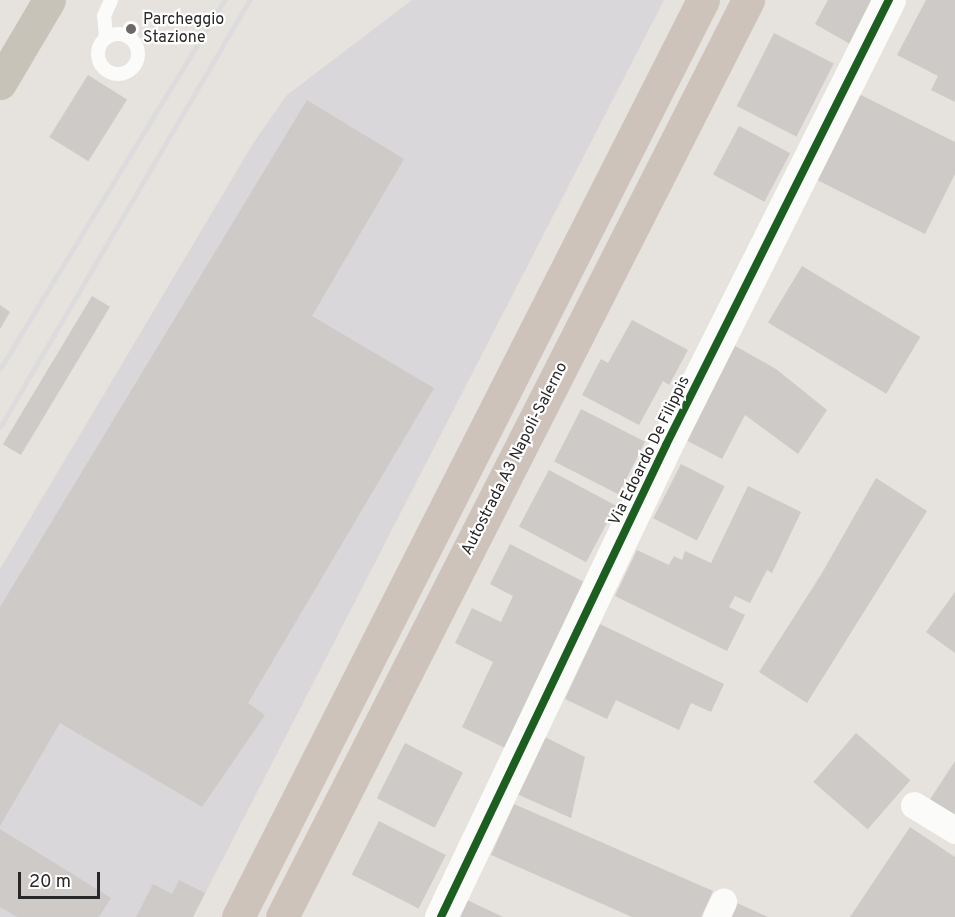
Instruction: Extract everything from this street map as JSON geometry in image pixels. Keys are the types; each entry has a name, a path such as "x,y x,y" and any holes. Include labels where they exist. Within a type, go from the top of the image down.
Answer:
{"highway":[{"path":"238,917 703,0"},
{"name":"Autostrada A3 Napoli-Salerno","path":"282,917 748,0"}],"main road":[{"path":"0,83 50,0"}],"street":[{"name":"Via Edoardo De Filippis","path":"441,917 666,445 890,0"},
{"path":"914,805 955,830"}],"lane":[{"path":"106,37 104,16 111,0"}],"shaded area":[{"path":"412,0 664,0 193,917 0,917 0,569 254,142 287,95"}],"building":[{"path":"828,0 875,0 850,44 815,24"},
{"path":"926,0 955,0 955,102 931,90 938,76 897,55"},
{"path":"774,33 834,63 796,136 737,106"},
{"path":"88,75 127,99 88,161 49,137"},
{"path":"859,94 955,142 955,174 925,234 817,180"},
{"path":"307,100 404,159 312,316 434,388 248,703 265,715 202,807 60,723 0,826 0,607"},
{"path":"739,126 790,153 764,202 713,175"},
{"path":"802,266 920,337 886,394 768,323"},
{"path":"92,296 110,307 21,455 3,444"},
{"path":"0,305 10,312 0,329"},
{"path":"632,320 688,350 669,385 663,381 639,425 582,395 601,359 608,363"},
{"path":"730,343 776,369 827,410 798,454 745,415 722,459 684,439"},
{"path":"581,409 645,442 618,494 554,462"},
{"path":"681,464 725,486 697,541 653,518"},
{"path":"549,470 616,506 586,562 519,527"},
{"path":"876,478 927,511 807,703 759,672 822,573"},
{"path":"748,486 801,512 772,573 767,570 750,603 735,596 729,607 745,615 727,651 615,596 637,550 669,565 674,556 682,560 685,551 711,563"},
{"path":"510,544 590,585 509,750 462,727 493,662 455,643 472,608 501,622 513,596 490,584"},
{"path":"955,592 955,653 926,632"},
{"path":"600,624 724,684 711,712 691,703 679,730 616,700 607,719 565,699"},
{"path":"537,733 585,757 571,818 510,791"},
{"path":"856,733 910,780 868,829 813,782"},
{"path":"405,743 463,773 435,828 377,798"},
{"path":"955,761 955,819 929,801"},
{"path":"514,804 713,891 701,917 632,917 491,855"},
{"path":"379,821 446,855 419,909 352,874"},
{"path":"910,827 955,857 955,917 850,917"},
{"path":"0,829 111,898 99,917 17,917 0,907"},
{"path":"179,880 205,893 193,917 136,917 153,884 172,894"},
{"path":"465,899 503,917 457,917"},
{"path":"737,903 768,917 731,917"}],"railway":[{"path":"0,369 224,0"},
{"path":"0,427 250,0"}],"cycle path":[{"path":"441,917 666,445 889,0"}],"place":[{"name":"Parcheggio Stazione","path":"131,29"}]}
